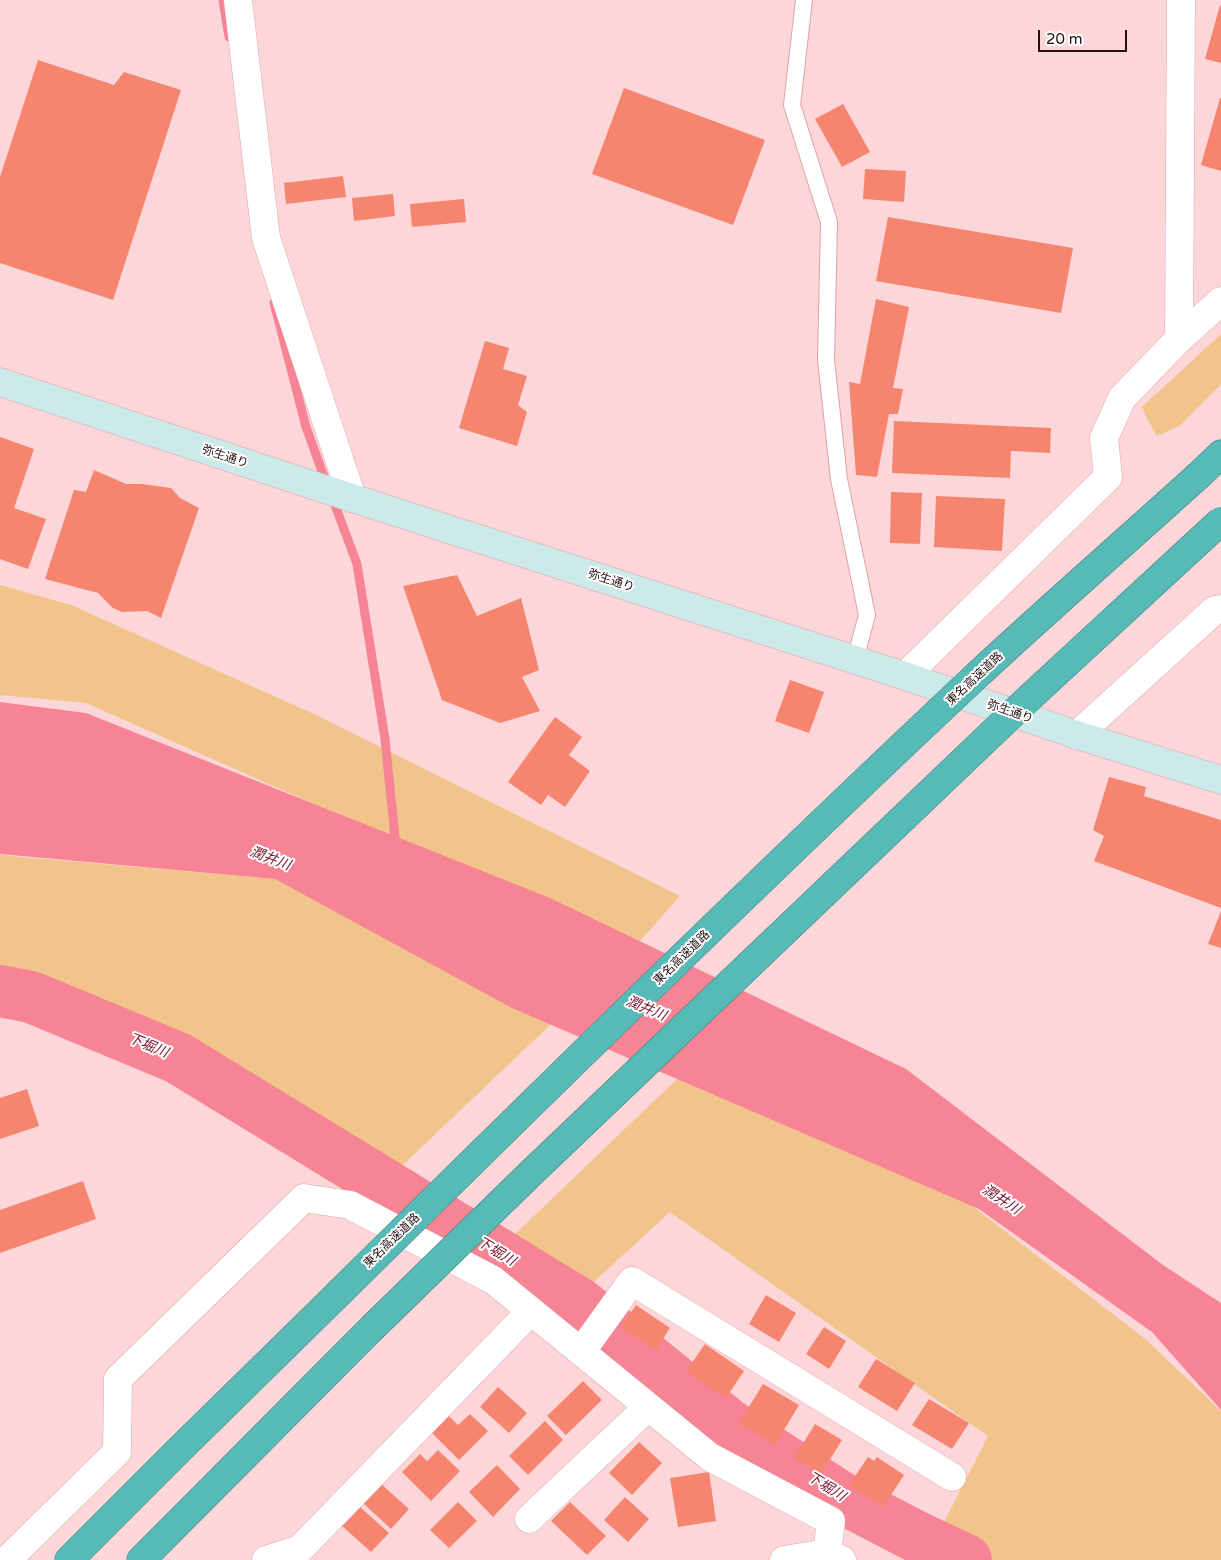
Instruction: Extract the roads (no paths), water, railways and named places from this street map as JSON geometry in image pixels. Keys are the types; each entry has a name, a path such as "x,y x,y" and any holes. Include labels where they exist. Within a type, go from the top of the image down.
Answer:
{"highway":[{"name":"東名高速道路","path":"69,1560 671,968 982,671 1221,454"},
{"path":"142,1560 372,1328 537,1167 1027,700 1221,521"}],"street":[{"path":"238,0 266,238 352,498"},
{"path":"1179,339 1181,0"},
{"path":"905,676 1108,478 1104,438 1122,398 1179,339 1221,301"},
{"name":"弥生通り","path":"0,382 352,498 905,676 1077,735 1221,780"},
{"path":"1077,735 1215,610 1221,609"},
{"path":"7,1560 117,1452 118,1379 304,1198 350,1205 493,1280 531,1311 585,1346 648,1407 710,1458 831,1521 834,1556 784,1560"},
{"path":"585,1346 632,1281 952,1477"},
{"path":"266,1560 300,1549 531,1311"},
{"path":"529,1519 648,1407"}],"lane":[{"path":"804,0 792,105 829,222 826,360 839,479 868,615 855,660"}],"water":[{"name":"潤井川","path":"0,702 86,713 550,898 906,1069 1163,1265 1221,1303 1221,1410 1152,1332 979,1209 512,1008 275,879 0,854"}],"waterway":[{"path":"223,0 229,37"},
{"path":"274,303 306,427 327,485"},
{"path":"332,497 357,564 385,739 396,847"},
{"name":"下堀川","path":"0,991 31,997 178,1058 580,1304 728,1424 842,1498 966,1560"}]}
